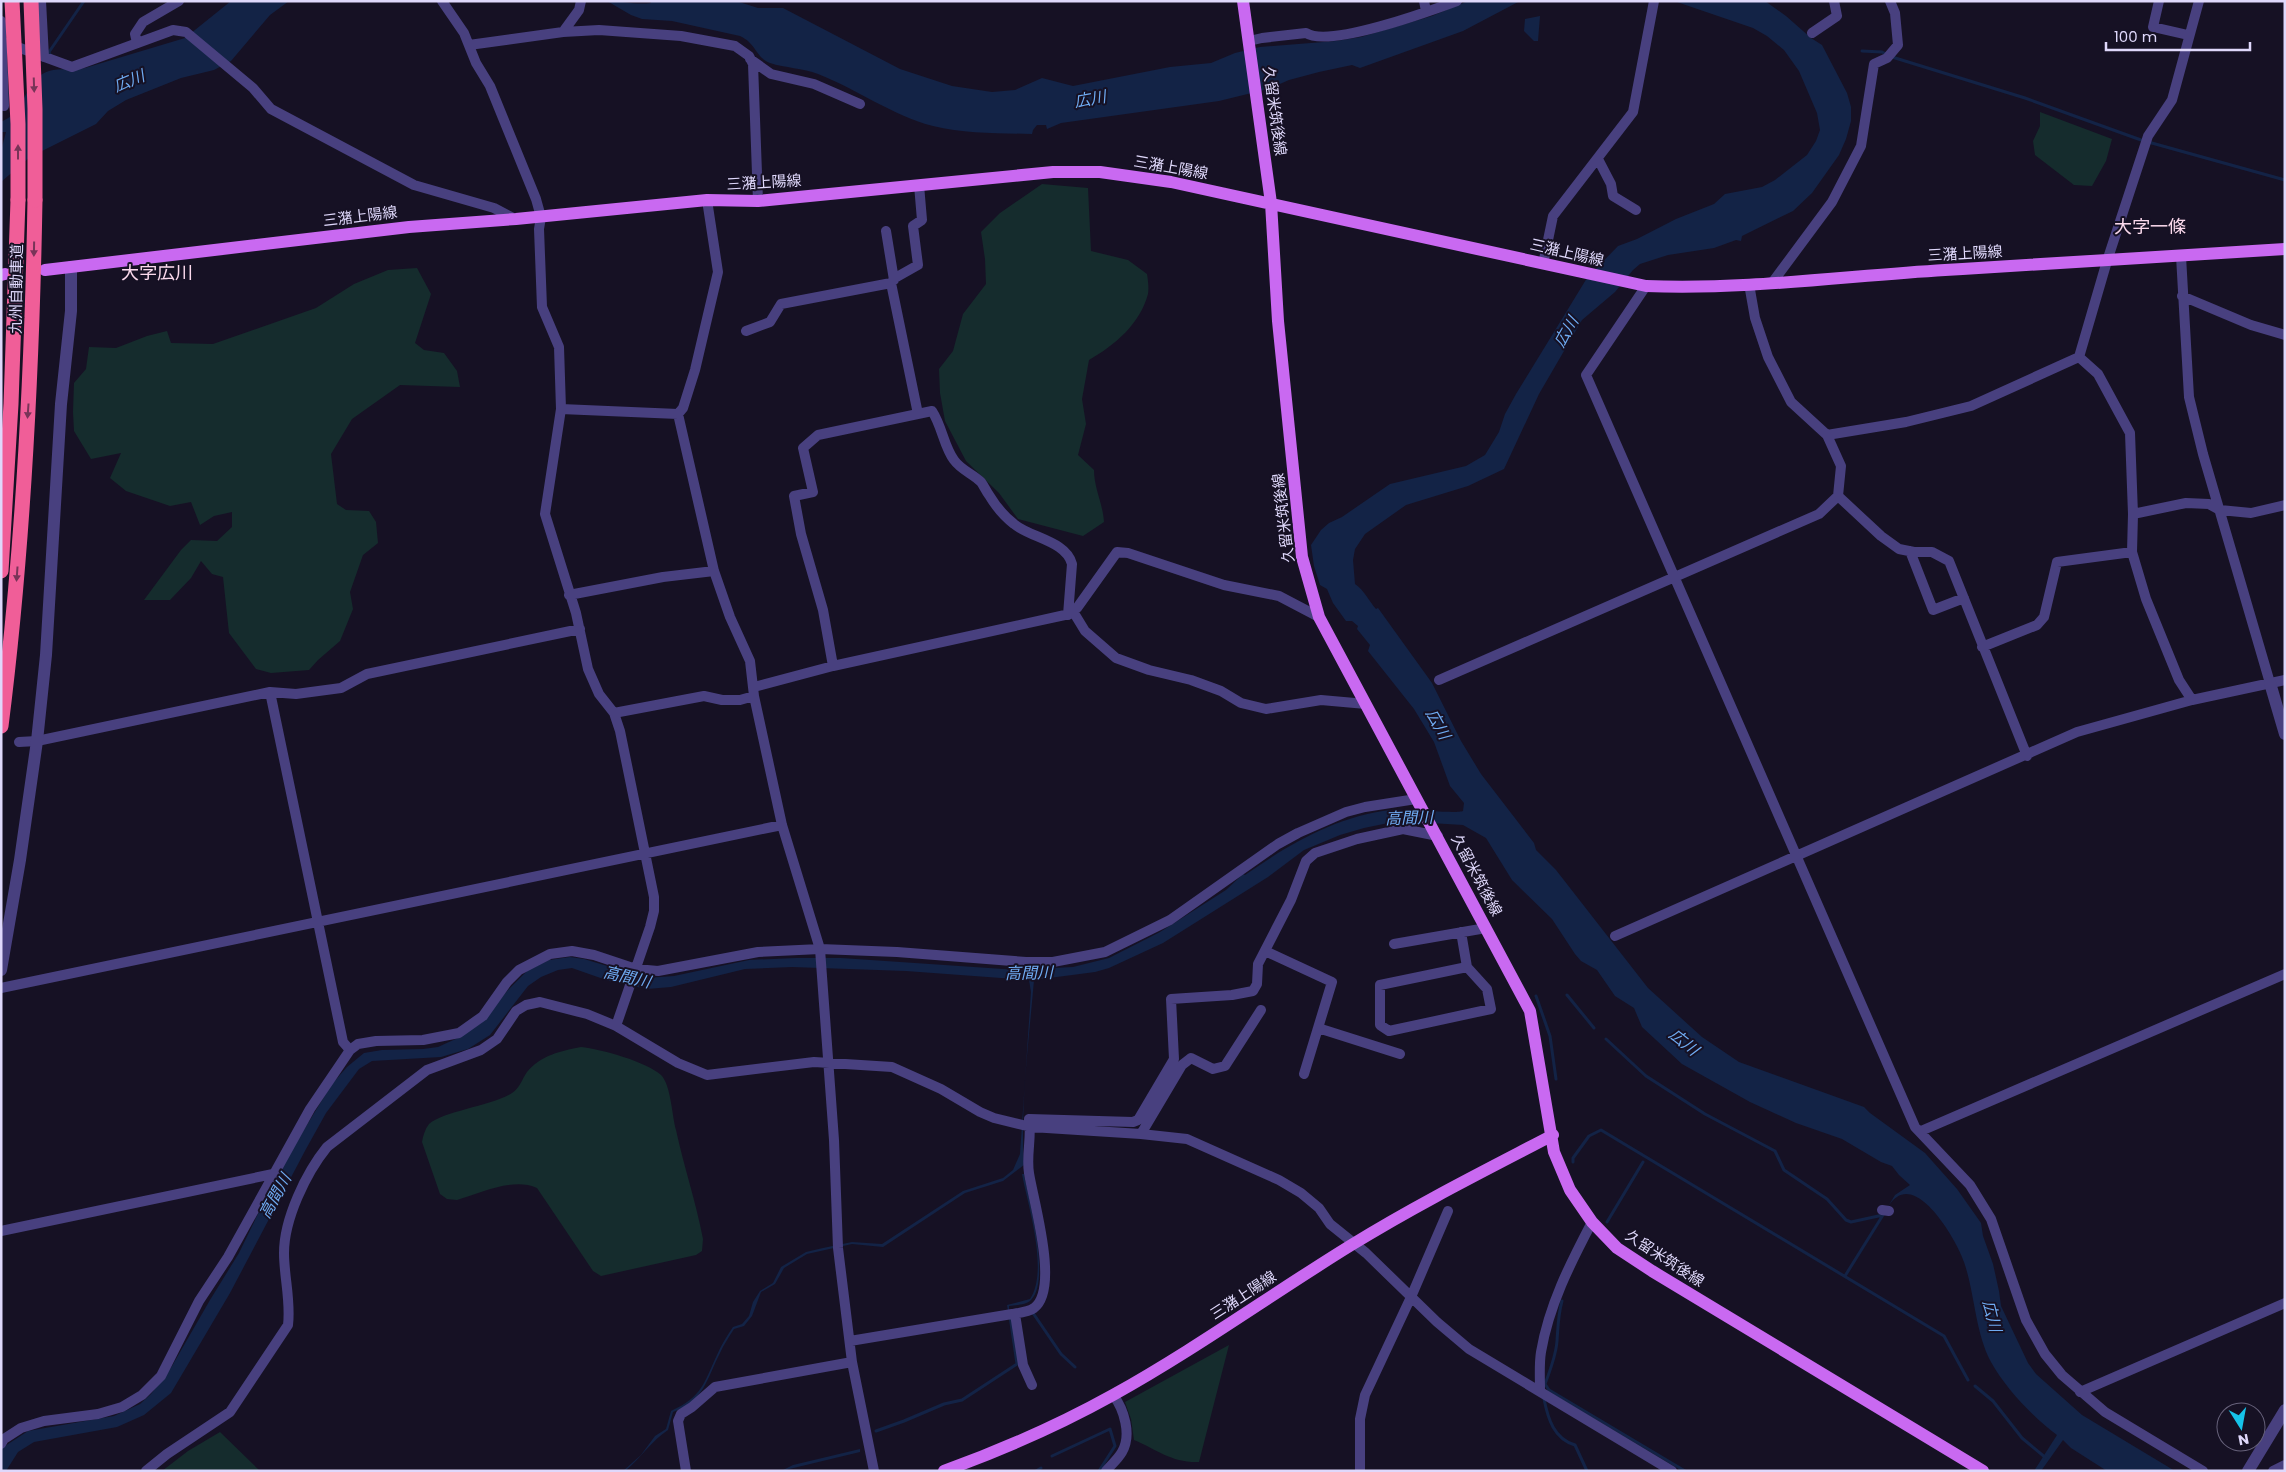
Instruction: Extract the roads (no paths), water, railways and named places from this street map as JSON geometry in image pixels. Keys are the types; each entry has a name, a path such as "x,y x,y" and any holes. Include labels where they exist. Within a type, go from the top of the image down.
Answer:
{"highway":[{"name":"九州自動車道","path":"1,572 11,404 18,200 18,124 12,1"},
{"name":"九州自動車道","path":"1,726 13,636 32,346 35,109 32,1"}],"main road":[{"name":"久留米筑後線","path":"1243,1 1272,203 1278,321 1302,557 1319,618 1436,832 1530,1011 1553,1135 1554,1152 1570,1190 1592,1222 1617,1248 1983,1471"},
{"name":"三潴上陽線","path":"45,270 409,227 541,217 707,200 758,201 1053,172 1100,172 1171,182 1641,286 1681,288 1772,283 1944,270 2285,249"},
{"name":"三潴上陽線","path":"944,1471 991,1453 1113,1395 1355,1243 1465,1180 1553,1135"}],"street":[{"path":"41,1 44,57"},
{"path":"137,43 136,34 143,22 179,1"},
{"path":"442,1 464,33 476,63 490,86 536,199 541,217 539,229 542,307 559,347 561,409 545,514 576,613 588,669 599,694 614,713 620,731 654,897 654,911 650,927 616,1026"},
{"path":"564,32 579,10 581,1"},
{"path":"1249,43 1262,38 1306,33 1311,36 1333,35 1378,28 1425,6 1457,1"},
{"path":"1543,264 1553,216 1633,112 1654,1"},
{"path":"1812,33 1837,16 1834,1"},
{"path":"1772,283 1832,202 1861,146 1874,64 1887,58 1898,44 1895,13 1890,1"},
{"path":"2159,1 2153,26 2188,35"},
{"path":"1827,435 1906,422 1971,406 2079,357 2107,261 2148,136 2172,100 2198,1"},
{"path":"1,21 4,106"},
{"path":"2,42 72,67 173,30 186,32 231,68 253,88 271,109 414,184 494,208 516,219"},
{"path":"469,45 564,32 598,30 681,36 735,46 771,74 814,84 860,104"},
{"path":"750,59 753,64 758,201"},
{"path":"1598,159 1610,184 1613,196 1636,210"},
{"path":"746,331 770,322 780,304 893,282 918,265 913,226 922,220 919,185"},
{"path":"678,414 683,408 695,370 718,272 707,200"},
{"path":"886,231 893,282 918,414"},
{"path":"2181,256 2189,397 2203,454 2285,734"},
{"path":"1,970 37,741 46,655 61,404 71,311 71,267"},
{"path":"1438,680 1819,514 1838,496 1841,466 1827,435 1791,402 1768,357 1755,318 1749,284"},
{"path":"1641,286 1586,375 1673,578 1915,1127 1921,1131 1970,1185 1991,1219 2026,1320 2045,1354 2062,1375 2080,1392 2133,1430 2203,1471"},
{"path":"2182,296 2251,325 2285,335"},
{"path":"2079,357 2098,374 2130,433 2133,514 2132,552 2149,608 2179,680 2192,700"},
{"path":"561,409 678,414"},
{"path":"833,666 822,610 801,534 794,496 813,492 803,448 818,434 932,412 939,421 953,459 965,472 981,482 989,496 1013,524 1027,533 1064,550 1072,564 1068,615"},
{"path":"678,414 714,571 730,617 750,661 754,691 782,825 820,949 834,1140 837,1246 852,1362 874,1471"},
{"path":"1838,496 1881,536 1899,548 1910,551 1932,552 1949,560 2026,756"},
{"path":"2133,514 2186,502 2209,504 2220,510 2251,513 2285,505"},
{"path":"1910,551 1933,610 1964,598"},
{"path":"1077,608 1117,552 1128,553 1224,585 1279,596 1319,618"},
{"path":"1982,647 2037,625 2044,617 2056,562 2132,552"},
{"path":"569,594 663,577 714,571"},
{"path":"614,713 704,696 722,700 740,700 754,691 833,666 1074,614 1085,631 1116,658 1149,670 1191,680 1221,691 1241,703 1266,709 1321,700 1366,704"},
{"path":"19,742 37,741 270,692 296,694 341,688 367,674 580,629"},
{"path":"1615,936 2078,732 2192,700 2285,680"},
{"path":"270,692 343,1042 350,1050"},
{"path":"1,1444 4,1439 21,1428 44,1421 98,1414 122,1407 142,1395 161,1376 199,1302 228,1257 310,1109 350,1050 358,1044 376,1041 423,1040 459,1033 483,1016 519,970 550,954 572,951 594,955 635,971 658,971 758,952 820,949 897,952 1026,962 1053,962 1104,952 1170,920 1278,844 1298,833 1346,812 1365,807 1418,801"},
{"path":"1,988 782,825"},
{"path":"850,1342 1011,1314 1034,1308 1039,1302 1045,1282 1045,1260 1028,1170 1026,1126 1029,1119 1133,1122 1138,1120 1174,1059 1171,999 1232,995 1253,991 1256,984 1258,964 1291,900 1306,861 1315,853 1357,839 1403,830 1436,832"},
{"path":"1394,944 1486,928"},
{"path":"1461,932 1467,967 1487,989 1490,1009 1389,1031 1380,1025 1380,985 1467,967"},
{"path":"1265,951 1332,982 1304,1074"},
{"path":"1921,1131 2285,974"},
{"path":"146,1471 167,1454 230,1412 288,1325 290,1309 284,1254 284,1235 315,1162 327,1147 427,1070 481,1050 497,1039 516,1011 526,1005 540,1002 587,1014 616,1026 678,1063 707,1075 814,1062 892,1067 942,1090 980,1112 1026,1126 1186,1139 1279,1180 1301,1193 1319,1208 1330,1224 1355,1243 1469,1349 1672,1471"},
{"path":"1141,1134 1182,1065 1191,1058 1213,1069 1225,1066 1261,1010"},
{"path":"1318,1028 1400,1054"},
{"path":"1,1231 273,1174"},
{"path":"1360,1471 1360,1419 1365,1394 1411,1297 1448,1211"},
{"path":"1540,1390 1541,1353 1547,1326 1564,1275 1592,1222"},
{"path":"2080,1392 2285,1303"},
{"path":"1011,1314 1023,1365 1032,1385"},
{"path":"686,1471 678,1420 681,1414 716,1387 852,1362"},
{"path":"1106,1471 1122,1451 1126,1438 1124,1416 1113,1395"},
{"path":"2248,1471 2285,1410"},
{"path":"2273,1471 2285,1465"}],"water":[{"name":"広川","path":"231,1 289,1 270,15 231,61 214,70 181,78 126,100 108,111 96,124 30,157 1,182 1,151 6,132 1,132 1,122 13,114 33,83 43,74 53,70 85,68 185,38"},
{"name":"広川","path":"607,1 640,4 651,3 650,1 736,1 758,8 783,8 900,69 952,86 992,92 1015,90 1042,78 1073,86 1170,67 1211,63 1235,53 1260,47 1336,41 1361,37 1432,16 1468,1 1520,1 1463,31 1360,68 1352,65 1319,72 1289,80 1268,89 1219,101 1061,123 1047,129 1046,125 1037,125 1032,134 982,133 918,122 818,74 770,63 761,57 746,39 740,36 672,21 642,19"},
{"path":"1674,1 1765,1 1822,45 1847,93 1851,107 1851,121 1839,155 1812,193 1793,211 1742,236 1741,241 1736,240 1714,248 1668,255 1640,264 1633,270 1615,292 1582,320 1539,394 1504,469 1468,486 1406,505 1365,534 1355,549 1353,560 1355,584 1364,592 1376,609 1378,608 1432,683 1461,741 1481,774 1534,843 1536,850 1556,870 1648,988 1702,1037 1739,1062 1864,1107 1925,1153 1957,1189 1981,1223 1983,1236 1993,1264 2001,1306 2028,1363 2036,1374 2082,1415 2175,1471 2107,1471 2071,1448 2063,1440 2041,1471 2034,1471 2057,1435 2021,1402 2004,1382 1991,1362 1978,1326 1964,1262 1955,1241 1938,1216 1917,1197 1907,1194 1895,1198 1883,1215 1895,1195 1910,1185 1892,1166 1881,1162 1842,1139 1796,1123 1750,1102 1682,1064 1642,1027 1634,1008 1615,996 1597,970 1581,961 1552,919 1512,880 1486,838 1463,825 1398,821 1340,835 1304,850 1268,877 1163,943 1109,968 1095,972 1034,980 1024,1096 1024,1165 1003,1181 965,1193 883,1247 852,1244 807,1254 784,1268 775,1284 761,1292 752,1316 744,1326 734,1329 698,1395 692,1402 673,1412 668,1430 656,1439 636,1461 625,1471 623,1471 641,1455 655,1436 666,1429 671,1411 696,1395 731,1330 733,1327 742,1324 749,1316 753,1302 760,1291 773,1283 781,1267 806,1252 823,1248 852,1242 882,1244 963,1191 1003,1178 1013,1170 1020,1154 1031,992 1029,980 906,971 792,967 745,969 671,987 647,989 609,981 572,968 558,970 541,977 528,986 490,1035 468,1049 441,1057 372,1061 359,1069 326,1113 230,1293 171,1393 144,1415 117,1427 34,1442 18,1452 6,1471 1,1471 2,1448 28,1431 114,1416 140,1404 151,1394 172,1366 239,1253 273,1183 297,1141 332,1084 347,1067 364,1053 382,1050 438,1047 460,1037 481,1023 507,991 528,970 549,960 570,957 584,959 647,978 674,976 749,960 796,958 841,958 1019,970 1073,967 1109,958 1160,932 1226,890 1243,874 1245,875 1278,853 1332,825 1351,818 1391,810 1463,811 1464,803 1450,786 1434,742 1414,709 1368,651 1370,645 1357,629 1358,626 1352,621 1346,621 1333,603 1327,589 1320,585 1314,566 1311,545 1321,530 1329,523 1342,517 1390,484 1466,466 1485,455 1499,432 1505,414 1516,394 1587,278 1618,246 1714,204 1725,194 1762,187 1775,180 1807,155 1816,141 1820,130 1817,113 1799,71 1784,50 1767,36 1753,28"},
{"path":"1540,16 1538,41 1534,41 1524,31 1525,19"},
{"path":"1022,1174 1024,1174 1034,1220 1039,1258 1039,1276 1037,1290 1031,1300 1024,1304 1009,1306 1009,1317 1007,1305 1030,1299 1038,1272 1035,1238"},
{"path":"860,1449 860,1452 781,1471 793,1465"}],"waterway":[{"path":"51,57 49,52 84,1"},
{"path":"1862,51 1886,54"},
{"path":"1892,57 2025,98 2141,140 2285,180"},
{"path":"1567,995 1594,1028"},
{"path":"1536,996 1550,1036 1556,1079"},
{"path":"1606,1039 1646,1076 1705,1114 1775,1151 1784,1170 1827,1199 1846,1220 1851,1222 1883,1215"},
{"path":"1573,1162 1573,1158 1589,1136 1601,1130 1944,1336 1968,1380"},
{"path":"1607,1222 1643,1162"},
{"path":"1845,1276 1883,1215"},
{"path":"1562,1301 1555,1352 1545,1384 1549,1390 1685,1471"},
{"path":"1033,1313 1061,1354 1075,1367"},
{"path":"876,1431 944,1404 962,1400 1017,1364 1010,1316"},
{"path":"1975,1386 1993,1401 2022,1438 2046,1458"},
{"path":"1544,1399 1553,1427 1562,1438 1575,1445 1587,1471"},
{"path":"1052,1456 1110,1429 1115,1446 1099,1471"},
{"path":"1036,1471 1041,1468"}],"district":[{"name":"大字一條","path":"2150,226"},
{"name":"大字広川","path":"157,272"}],"water label":[{"name":"高間川","path":"1409,818"},
{"name":"高間川","path":"1029,973"},
{"name":"高間川","path":"627,977"},
{"name":"高間川","path":"275,1196"}]}
